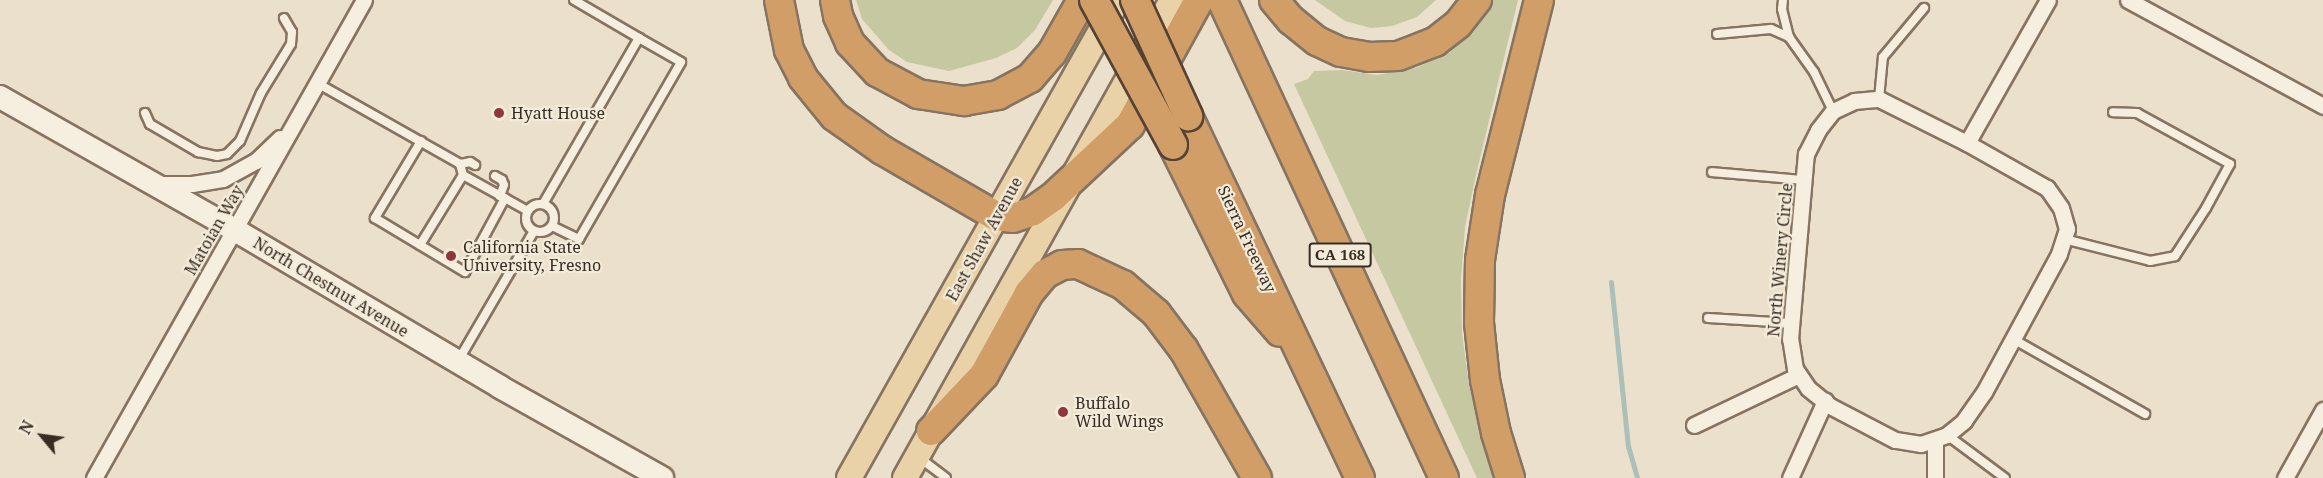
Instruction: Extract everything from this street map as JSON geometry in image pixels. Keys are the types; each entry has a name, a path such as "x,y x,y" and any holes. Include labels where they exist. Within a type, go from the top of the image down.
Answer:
{"highway":[{"path":"779,0 789,50 803,78 822,105 861,137 996,216 1013,218 1033,211 1069,183 1130,124 1199,0"},
{"path":"835,0 838,16 850,43 877,72 918,94 964,101 998,95 1030,78 1052,53 1082,0"},
{"path":"1094,0 1173,145 1247,294 1303,358"},
{"name":"Sierra Freeway","path":"1135,0 1360,478"},
{"name":"CA 168","path":"1222,0 1444,478"},
{"path":"1274,0 1301,30 1332,48 1351,55 1387,57 1412,52 1435,42 1458,24 1477,0"},
{"path":"1510,478 1496,433 1485,380 1479,323 1480,260 1490,195 1539,0"},
{"path":"931,430 984,375 1029,293 1045,274 1062,265 1078,264 1123,285 1155,313 1185,350 1257,478"}],"main road":[{"name":"East Shaw Avenue","path":"849,478 1118,0"},
{"path":"905,478 1172,0"}],"street":[{"name":"Matoian Way","path":"94,478 364,0"},
{"path":"1967,143 2048,0"},
{"path":"2128,0 2155,7 2323,106"},
{"name":"North Chestnut Avenue","path":"0,97 235,230 457,362 662,478"},
{"path":"1833,111 1854,101 1879,99 1967,143 2047,188 2061,208 2067,229 2059,254 1984,392 1964,421 1941,438 1935,478"},
{"name":"North Winery Circle","path":"1833,111 1818,130 1806,154 1790,339 1795,369 1808,388 1825,401 1895,440 1921,444 1941,438"},
{"path":"153,184 192,184 223,179 256,161 291,128"},
{"path":"1694,425 1799,375"},
{"path":"1790,478 1825,401"},
{"path":"2285,478 2323,410"}],"lane":[{"path":"552,226 579,239 681,62 574,0"},
{"path":"1783,0 1782,9 1789,38 1814,72 1833,111"},
{"path":"1879,99 1883,57 1924,8"},
{"path":"144,113 150,124 198,152 217,156 227,154 240,141 261,93 291,44 292,32 284,18"},
{"path":"1717,34 1771,29 1789,38"},
{"path":"543,204 639,38"},
{"path":"317,82 460,164 470,162 475,165"},
{"path":"2064,239 2150,261 2175,256 2206,208 2230,164 2137,113 2113,112"},
{"path":"421,141 375,218 465,272 502,197 504,185 502,180 495,176"},
{"path":"460,164 463,174 528,210"},
{"path":"1712,172 1804,180"},
{"path":"420,245 463,174"},
{"path":"543,204 553,212 552,226 544,232 534,231 527,225 528,210 534,205 543,204"},
{"path":"457,362 534,231"},
{"path":"1708,318 1791,323"},
{"path":"2013,339 2145,414"},
{"path":"1941,438 2005,478"},
{"path":"917,456 946,478"}],"green space":[{"path":"856,0 1053,0 1035,30 1017,48 996,58 949,71 907,62 889,50 862,19"},
{"path":"1315,0 1436,0 1417,17 1392,26 1371,28 1345,21"},
{"path":"1491,0 1518,0 1465,227 1461,279 1462,333 1469,385 1494,478 1477,478 1294,84 1308,79 1314,71 1342,70 1377,75 1416,68 1449,53 1473,32"}],"waterway":[{"path":"1611,282 1628,446 1637,478"}],"place":[{"name":"Hyatt House","path":"499,113"},
{"name":"California State University, Fresno","path":"451,256"},
{"name":"Buffalo Wild Wings","path":"1063,412"}]}
